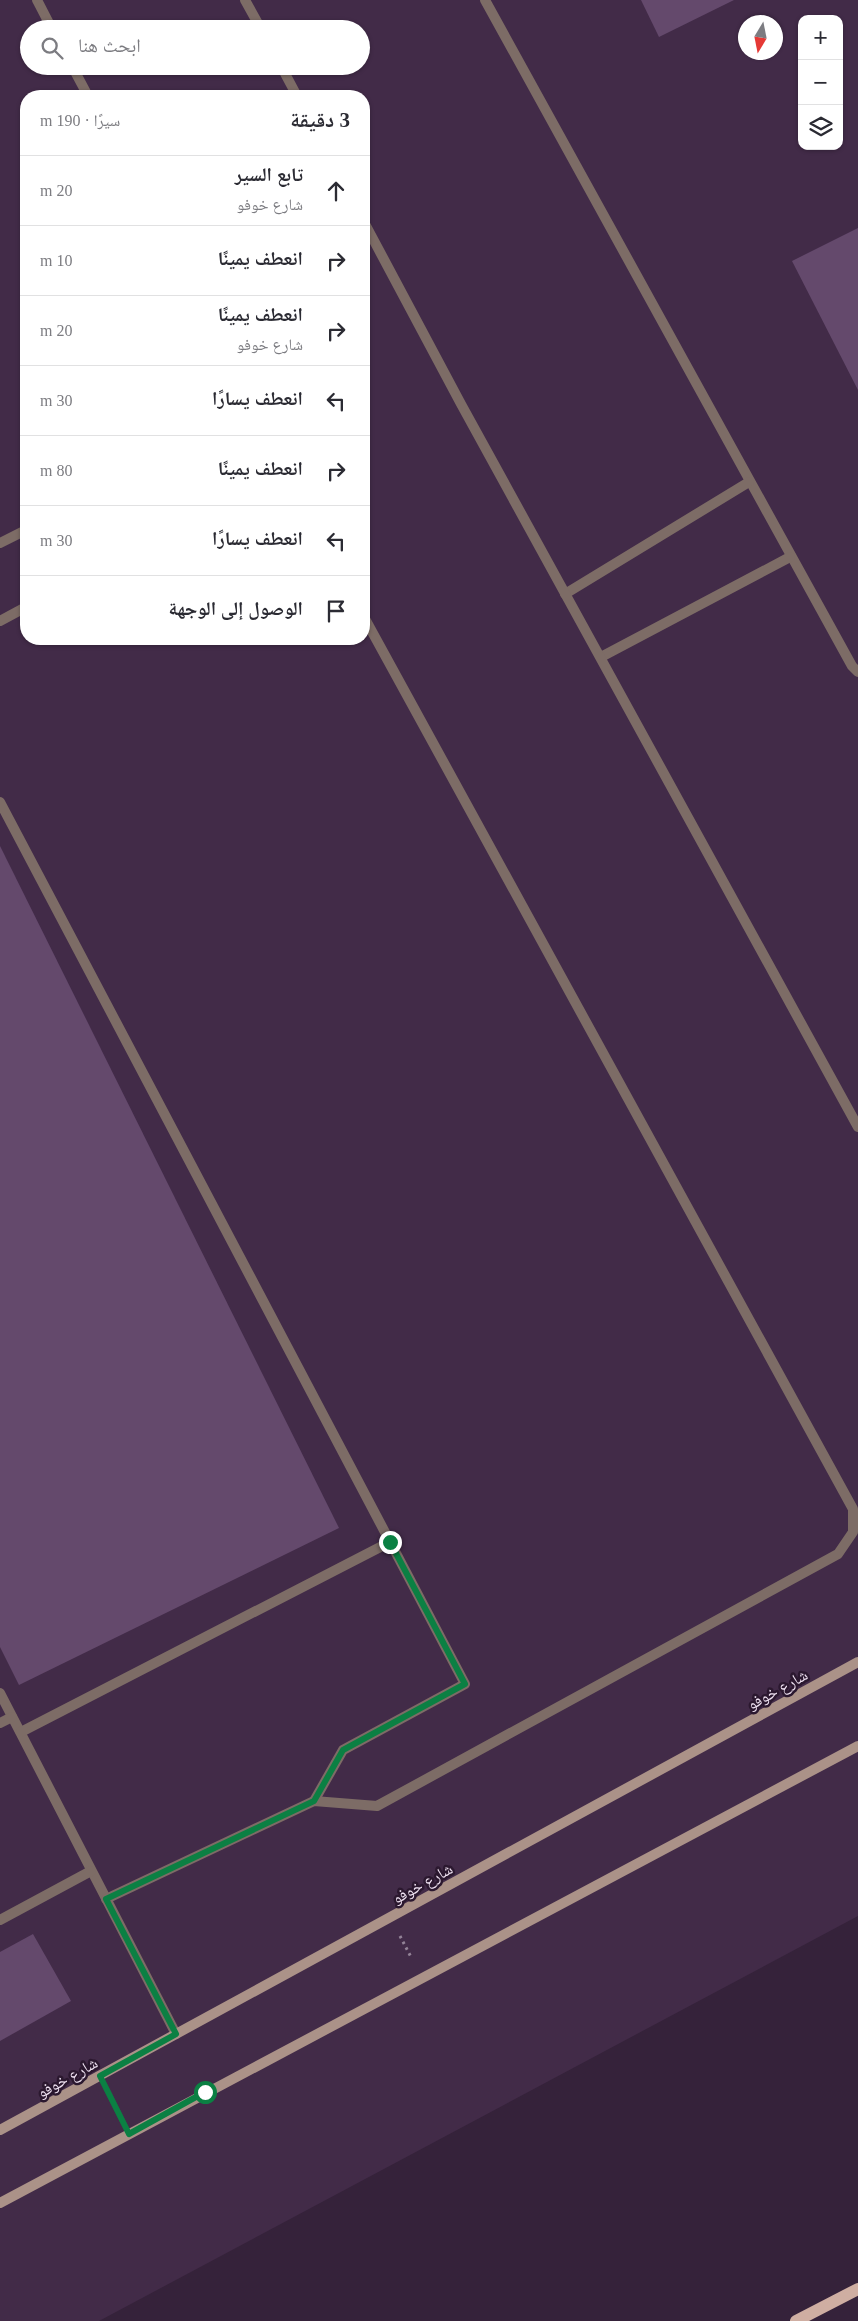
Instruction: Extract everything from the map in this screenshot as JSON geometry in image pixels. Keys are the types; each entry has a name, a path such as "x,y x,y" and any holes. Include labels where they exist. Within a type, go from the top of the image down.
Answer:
{"main road":[{"path":"796,2321 858,2289"}],"street":[{"path":"37,0 47,20"},
{"path":"245,0 256,20"},
{"path":"485,0 790,557 852,666 858,672"},
{"path":"77,75 85,90"},
{"path":"286,75 294,90"},
{"path":"370,233 565,594 858,1127"},
{"path":"565,594 749,482"},
{"path":"0,543 20,533"},
{"path":"601,657 790,557"},
{"path":"0,622 20,611"},
{"path":"106,1899 314,1801 377,1806 838,1554 853,1532 853,1508 370,628"},
{"path":"0,802 465,1684 343,1750 314,1801"},
{"path":"21,1732 390,1542"},
{"name":"شارع خوفو","path":"0,2130 858,1662"},
{"path":"0,1693 176,2034"},
{"path":"0,1723 12,1717"},
{"path":"0,2203 858,1746"},
{"path":"0,1920 92,1871"}],"path":[{"path":"390,1918 422,1978"},
{"path":"100,2076 129,2134"}],"shaded area":[{"path":"0,0 858,0 858,1916 99,2321 0,2321"}],"building":[{"path":"641,0 734,0 659,37"},
{"path":"858,228 858,390 792,261"},
{"path":"0,846 339,1528 19,1685 0,1647"},
{"path":"33,1934 71,2001 0,2041 0,1952"}],"route":[{"path":"205,2092 129,2134 100,2076 176,2034 106,1899 314,1801 343,1750 465,1684 390,1542"}]}
